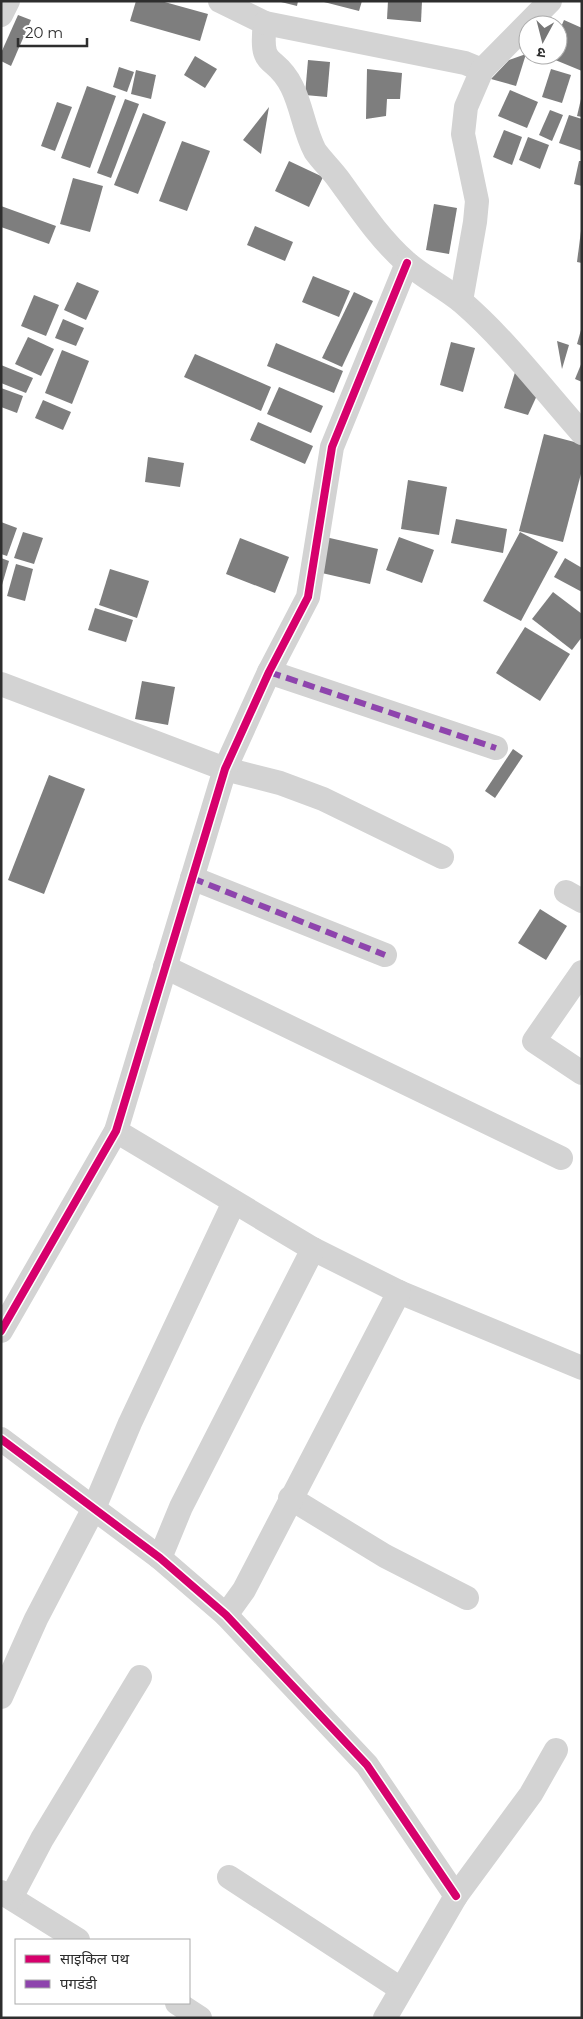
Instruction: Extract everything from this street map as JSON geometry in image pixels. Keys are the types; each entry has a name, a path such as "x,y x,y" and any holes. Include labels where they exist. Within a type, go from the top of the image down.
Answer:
{"street":[{"path":"1,15 8,1"},
{"path":"220,1 265,22 465,63 482,70"},
{"path":"461,301 475,222 476,201 463,134 466,107 482,70 550,1"},
{"path":"265,22 263,52 267,59 288,78 307,133 316,152 381,238 407,263 461,301 490,329 582,433"},
{"path":"1,1331 116,1130 225,769 269,672 308,596 332,447 407,263"},
{"path":"269,672 496,748"},
{"path":"1,684 225,769 280,783 323,799 442,857"},
{"path":"192,878 385,955"},
{"path":"166,967 561,1158"},
{"path":"582,972 534,1041 582,1072"},
{"path":"116,1130 313,1249 399,1292 582,1368"},
{"path":"1,1696 36,1619 94,1508 130,1423 234,1202"},
{"path":"160,1558 181,1507 313,1249"},
{"path":"226,1616 244,1590 290,1498 399,1292"},
{"path":"1,1439 160,1558 226,1616 367,1765 456,1896"},
{"path":"290,1498 385,1556 466,1598"},
{"path":"76,1939 6,1895 140,1677"},
{"path":"385,2018 456,1896 531,1794 556,1750"},
{"path":"229,1877 401,1989"},
{"path":"179,2004 200,2018"}],"building":[{"path":"136,1 161,1 208,14 200,41 130,21"},
{"path":"277,1 298,1 297,6"},
{"path":"320,1 362,1 359,11"},
{"path":"388,1 422,1 421,22 387,19"},
{"path":"18,15 31,20 11,66 1,61 1,53"},
{"path":"568,22 582,28 582,71 567,65"},
{"path":"195,56 217,69 205,88 184,75"},
{"path":"518,57 518,65 523,65 516,86 491,79 509,60"},
{"path":"308,60 330,62 327,97 305,95"},
{"path":"119,67 134,72 127,92 113,87"},
{"path":"367,69 402,73 400,99 387,99 386,116 366,119"},
{"path":"551,69 571,75 562,103 542,97"},
{"path":"136,70 156,75 151,99 131,94"},
{"path":"87,86 116,96 90,168 61,158"},
{"path":"510,90 538,102 527,128 498,116"},
{"path":"125,99 139,104 111,178 97,173"},
{"path":"582,99 582,117 577,116"},
{"path":"57,102 72,107 55,151 41,146"},
{"path":"269,107 261,154 243,140"},
{"path":"550,110 563,115 552,141 539,135"},
{"path":"143,113 166,122 138,194 114,185"},
{"path":"569,115 582,119 582,151 559,143"},
{"path":"504,130 522,137 512,165 493,157"},
{"path":"528,137 549,145 540,169 519,160"},
{"path":"182,141 210,151 187,211 159,201"},
{"path":"289,161 323,177 309,207 275,191"},
{"path":"579,161 582,161 582,186 574,184"},
{"path":"73,178 103,186 90,232 60,224"},
{"path":"434,204 457,208 449,254 426,250"},
{"path":"1,206 56,226 49,244 1,227"},
{"path":"255,226 293,242 285,261 247,245"},
{"path":"582,231 582,263 577,262"},
{"path":"313,276 350,291 339,317 302,302"},
{"path":"77,282 99,291 86,320 64,310"},
{"path":"354,292 373,301 342,367 322,358"},
{"path":"34,295 59,305 46,336 21,326"},
{"path":"63,319 84,328 76,346 55,338"},
{"path":"582,330 582,346 577,344"},
{"path":"28,337 54,349 41,376 15,364"},
{"path":"557,341 569,345 562,369"},
{"path":"451,342 475,348 463,392 440,385"},
{"path":"276,343 343,371 334,393 267,366"},
{"path":"62,350 89,361 72,404 45,393"},
{"path":"195,354 271,387 261,411 184,377"},
{"path":"582,362 582,382 575,379"},
{"path":"1,365 33,378 26,393 1,383"},
{"path":"517,366 539,391 528,415 504,408"},
{"path":"279,387 323,406 311,433 267,414"},
{"path":"1,388 23,396 17,413 1,407"},
{"path":"43,400 71,412 63,430 35,418"},
{"path":"258,422 313,446 305,464 250,440"},
{"path":"544,434 582,444 582,470 563,542 519,531"},
{"path":"148,457 184,463 180,487 145,482"},
{"path":"408,480 447,487 439,535 401,529"},
{"path":"456,519 507,529 503,553 451,543"},
{"path":"1,522 17,528 7,556 1,554"},
{"path":"23,532 43,538 34,564 14,558"},
{"path":"520,532 558,552 521,621 483,601"},
{"path":"321,536 378,549 370,584 313,571"},
{"path":"399,537 434,550 422,583 386,570"},
{"path":"240,538 289,557 275,593 226,574"},
{"path":"1,558 9,561 2,585 1,585"},
{"path":"565,558 582,568 582,592 554,577"},
{"path":"16,564 33,569 25,601 7,596"},
{"path":"110,569 149,581 137,618 99,605"},
{"path":"553,592 582,614 582,637 572,650 532,619"},
{"path":"95,608 133,620 126,642 88,630"},
{"path":"525,627 570,654 540,701 496,673"},
{"path":"142,681 175,687 168,725 135,719"},
{"path":"513,749 523,756 495,798 485,791"},
{"path":"49,775 85,789 44,894 8,880"},
{"path":"540,909 567,926 546,960 518,943"}],"marked path":[{"path":"269,672 496,748"},
{"path":"192,878 385,955"}],"cycle path":[{"path":"1,1331 116,1131 225,769 269,672 308,597 332,447 407,263"},
{"path":"1,1439 160,1558 226,1615 367,1765 456,1896"}]}
